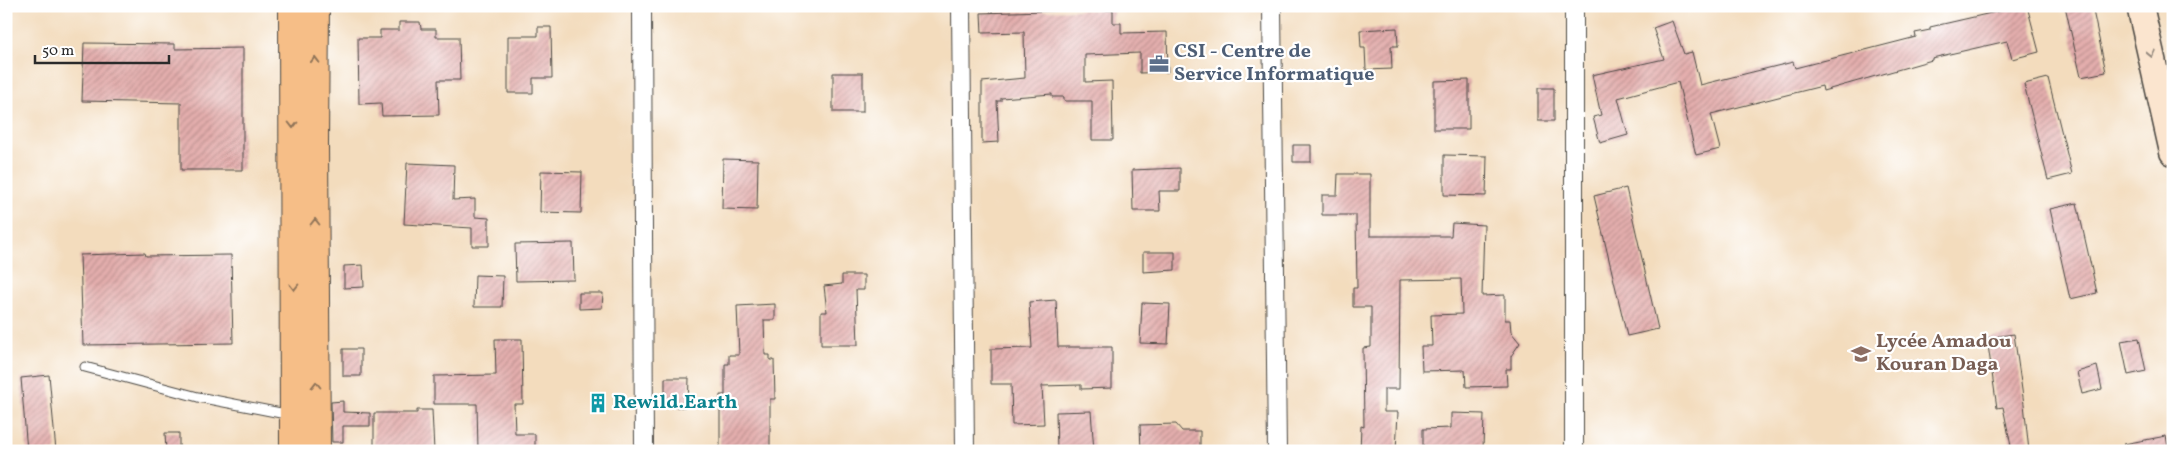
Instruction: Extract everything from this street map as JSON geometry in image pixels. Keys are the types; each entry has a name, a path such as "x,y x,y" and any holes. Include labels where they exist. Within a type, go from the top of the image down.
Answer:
{"highway":[{"path":"293,6 305,416 316,451"},
{"path":"294,451 305,416 316,6"}],"street":[{"path":"642,6 644,451"},
{"path":"961,6 965,451"},
{"path":"1272,6 1277,451"},
{"path":"1574,6 1574,451"},
{"path":"2140,6 2173,152"}],"lane":[{"path":"85,367 198,397 305,416"}],"building":[{"path":"1999,6 2027,6 2039,52 2012,59 2007,41 1932,58 1932,60 1823,91 1822,86 1711,114 1720,149 1696,155 1678,82 1618,98 1628,135 1600,143 1593,117 1601,115 1592,75 1664,59 1653,28 1672,21 1684,54 1692,52 1700,85 1793,62 1795,68 1916,37 1915,33 1930,30 1930,27 2000,11"},
{"path":"2065,6 2092,6 2106,72 2081,77"},
{"path":"1113,10 1113,23 1121,23 1121,33 1167,32 1168,72 1140,73 1140,53 1085,55 1085,82 1112,81 1113,140 1092,140 1092,101 1064,101 1064,97 1052,97 1052,94 1001,98 1001,101 997,101 999,142 982,143 982,82 1025,78 1024,32 982,33 981,13"},
{"path":"399,22 420,22 421,29 436,29 436,37 459,37 460,80 438,80 439,115 382,116 381,103 359,104 358,38 380,38 380,30 399,30"},
{"path":"538,27 551,27 552,78 533,78 533,93 508,93 508,36 538,36"},
{"path":"1397,28 1398,46 1391,46 1392,69 1366,70 1365,48 1361,48 1360,30"},
{"path":"84,43 175,44 175,49 243,48 243,170 181,170 181,103 82,101"},
{"path":"833,73 863,73 863,112 833,112"},
{"path":"2048,78 2072,174 2048,180 2024,84"},
{"path":"1469,80 1469,129 1434,129 1434,81"},
{"path":"1538,88 1554,88 1554,121 1538,121"},
{"path":"1293,145 1311,145 1311,162 1293,162"},
{"path":"1444,155 1487,156 1486,196 1444,195"},
{"path":"723,159 758,160 757,210 722,209"},
{"path":"407,163 454,165 453,200 475,199 475,217 489,218 489,246 472,246 472,228 404,224"},
{"path":"1180,168 1180,191 1159,191 1160,211 1133,211 1132,170"},
{"path":"541,171 582,172 581,213 540,212"},
{"path":"1338,174 1370,174 1370,236 1451,236 1452,223 1484,225 1482,296 1505,295 1505,320 1510,320 1511,332 1520,343 1511,356 1511,369 1506,369 1507,386 1466,387 1465,370 1422,371 1421,346 1432,346 1431,315 1462,314 1461,279 1400,280 1399,389 1384,389 1384,412 1398,412 1396,451 1360,451 1361,426 1364,427 1363,348 1371,347 1371,307 1353,307 1353,288 1357,288 1356,215 1322,215 1322,195 1337,195"},
{"path":"1626,188 1658,329 1627,336 1594,196"},
{"path":"2077,203 2097,293 2070,299 2050,209"},
{"path":"573,243 574,280 516,281 515,244"},
{"path":"1143,252 1175,252 1175,270 1143,272"},
{"path":"145,253 146,256 231,255 233,343 83,345 80,255"},
{"path":"363,265 364,287 344,288 344,266"},
{"path":"475,275 503,276 502,307 474,307"},
{"path":"842,275 864,275 864,290 856,290 858,345 821,345 821,312 827,312 824,286 842,284"},
{"path":"579,293 603,293 602,308 579,309"},
{"path":"1056,300 1058,347 1112,347 1112,388 1081,389 1081,385 1042,386 1044,424 1012,425 1011,384 991,384 991,349 1032,348 1029,302"},
{"path":"1142,303 1170,304 1168,344 1140,343"},
{"path":"775,304 775,320 764,320 765,355 770,355 770,360 774,360 775,399 770,399 770,451 720,451 720,395 725,395 725,364 729,364 729,355 739,355 737,306"},
{"path":"2014,334 2029,451 2012,451 2003,407 1997,408 1987,338"},
{"path":"2139,338 2146,371 2128,375 2121,341"},
{"path":"495,339 522,339 523,404 514,404 515,434 535,434 535,451 478,451 477,404 434,404 434,376 496,375"},
{"path":"343,349 361,349 361,376 343,376"},
{"path":"2097,366 2102,389 2082,394 2077,372"},
{"path":"49,375 56,451 27,451 21,378"},
{"path":"665,378 689,378 688,407 665,407"},
{"path":"343,401 343,412 370,413 370,426 343,426 343,442 332,442 331,402"},
{"path":"417,410 432,410 434,451 374,451 374,413 417,413"},
{"path":"1091,411 1094,451 1057,451 1056,412"},
{"path":"1451,413 1484,414 1483,449 1423,448 1423,429 1451,428"},
{"path":"1176,424 1182,431 1200,431 1200,451 1141,451 1140,425"},
{"path":"165,433 179,433 179,451 166,451"},
{"path":"2166,436 2169,451 2124,451 2124,444"}],"place":[{"name":"CSI - Centre de Service Informatique","path":"1159,64"},
{"name":"Lycée Amadou Kouran Daga","path":"1861,354"},
{"name":"Rewild.Earth","path":"598,403"}]}
